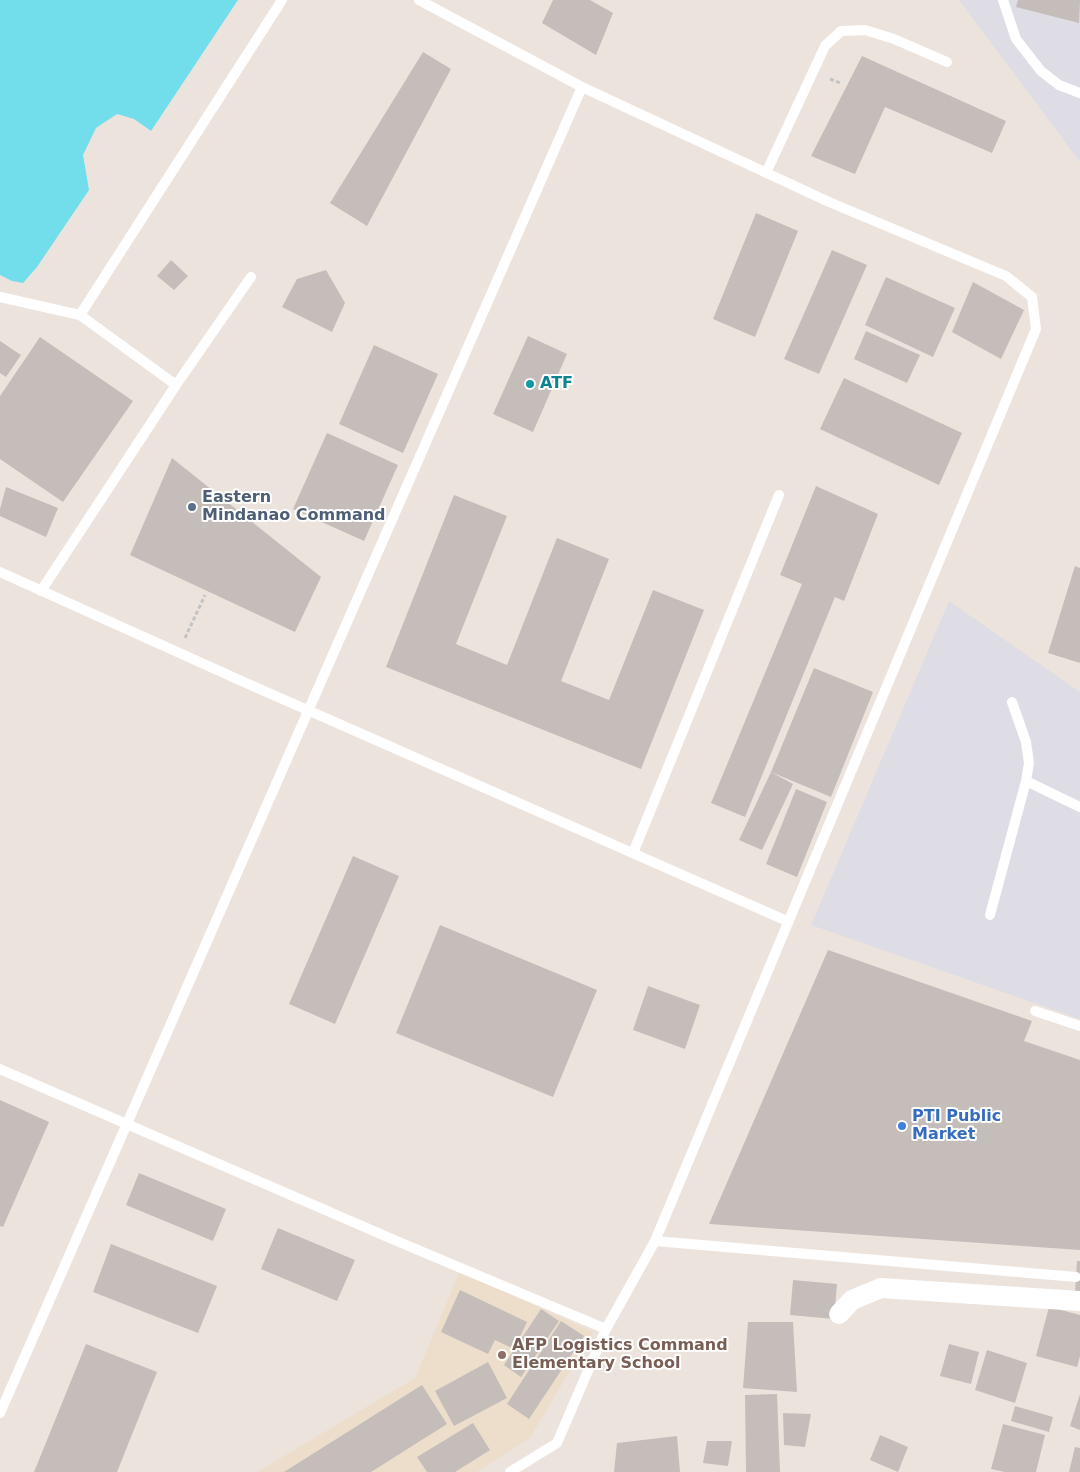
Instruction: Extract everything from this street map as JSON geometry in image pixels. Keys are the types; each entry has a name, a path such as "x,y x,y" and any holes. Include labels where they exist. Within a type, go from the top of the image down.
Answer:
{"street":[{"path":"839,1314 852,1300 881,1288 1080,1301"}],"lane":[{"path":"80,316 282,0"},
{"path":"419,0 582,87 829,202 1006,276 1032,297 1036,329 787,921 655,1241 606,1328 557,1443 510,1472"},
{"path":"1003,0 1016,40 1041,70 1059,85 1080,93"},
{"path":"766,173 825,46 841,31 865,30 894,39 947,62"},
{"path":"0,1413 582,87"},
{"path":"41,591 176,385 251,277"},
{"path":"0,297 80,316 176,385"},
{"path":"633,853 779,495"},
{"path":"0,572 308,711 787,921"},
{"path":"990,915 1029,763 1026,742 1012,702"},
{"path":"1026,780 1080,807"},
{"path":"1035,1011 1080,1026"},
{"path":"0,1069 390,1238 606,1328"},
{"path":"655,1241 1076,1277"}],"path":[{"path":"178,652 205,595"}],"shaded area":[{"path":"959,0 1080,0 1080,162"},
{"path":"949,601 1080,692 1080,1019 811,925"},
{"name":"AFP Logistics Command Elementary School","path":"460,1271 593,1332 530,1438 477,1472 257,1472 415,1378"}],"water":[{"path":"0,0 238,0 151,131 134,119 117,114 96,128 83,155 89,190 37,267 23,283 12,281 0,275"}],"building":[{"path":"553,0 590,0 613,13 596,55 542,23"},
{"path":"1018,0 1080,0 1079,23 1016,7"},
{"path":"423,52 451,69 367,226 330,203"},
{"path":"862,56 1006,121 992,153 885,107 855,174 811,156"},
{"path":"756,213 798,231 755,337 713,319"},
{"path":"832,250 867,265 819,374 784,359"},
{"path":"171,260 188,276 174,290 157,276"},
{"path":"326,270 345,303 332,332 282,307 297,279"},
{"path":"886,277 955,308 933,357 865,325"},
{"path":"973,282 1024,310 1001,359 952,332"},
{"path":"866,331 920,355 907,383 854,359"},
{"name":"ATF","path":"528,336 567,354 533,432 493,414"},
{"path":"40,337 133,401 63,502 0,459 0,396"},
{"path":"0,341 21,355 6,377 0,373"},
{"path":"374,345 438,374 403,453 339,424"},
{"path":"844,378 962,433 939,485 820,429"},
{"path":"327,433 398,465 364,541 293,509"},
{"name":"Eastern Mindanao Command","path":"172,458 321,577 295,632 130,555"},
{"path":"816,486 878,514 844,601 835,597 745,817 711,803 802,584 780,575"},
{"path":"6,487 58,508 46,537 0,516"},
{"path":"454,495 507,516 456,644 507,665 557,538 609,559 561,681 609,700 653,590 704,610 641,769 386,667"},
{"path":"1075,566 1080,568 1080,663 1048,653"},
{"path":"814,668 873,692 831,797 771,772"},
{"path":"771,772 793,784 762,850 739,840"},
{"path":"796,789 827,802 797,877 766,864"},
{"path":"353,856 399,876 335,1024 289,1004"},
{"path":"440,925 597,990 553,1097 396,1033"},
{"name":"PTI Public Market","path":"828,950 1032,1021 1024,1041 1080,1060 1080,1250 709,1224"},
{"path":"648,986 700,1005 685,1049 633,1030"},
{"path":"0,1100 49,1122 3,1227 0,1226"},
{"path":"139,1173 226,1209 213,1241 126,1205"},
{"path":"278,1228 355,1260 337,1301 261,1269"},
{"path":"111,1244 217,1286 198,1333 93,1292"},
{"path":"1077,1261 1080,1261 1080,1293 1075,1293"},
{"path":"793,1280 837,1284 834,1319 790,1315"},
{"path":"460,1290 527,1322 514,1349 495,1340 488,1354 441,1332"},
{"path":"1049,1307 1080,1315 1080,1356 1077,1367 1036,1356"},
{"path":"541,1309 559,1321 521,1377 504,1365"},
{"path":"561,1321 584,1336 529,1419 507,1404"},
{"path":"748,1322 793,1322 797,1392 743,1388"},
{"path":"86,1344 157,1372 117,1472 34,1472"},
{"path":"949,1344 979,1352 971,1384 940,1376"},
{"path":"987,1350 1027,1363 1015,1403 975,1390"},
{"path":"488,1362 507,1398 454,1426 435,1391"},
{"path":"422,1385 447,1424 371,1472 284,1472"},
{"path":"777,1394 780,1472 746,1472 745,1395"},
{"path":"1080,1394 1080,1430 1070,1426"},
{"path":"1015,1406 1053,1417 1049,1432 1011,1421"},
{"path":"783,1413 811,1414 805,1447 784,1445"},
{"path":"473,1423 490,1450 455,1472 427,1472 417,1457"},
{"path":"1003,1424 1045,1435 1036,1472 1005,1472 991,1469"},
{"path":"880,1435 908,1447 898,1472 870,1460"},
{"path":"677,1436 680,1472 614,1472 617,1443"},
{"path":"707,1441 732,1441 728,1466 703,1463"},
{"path":"1075,1447 1080,1448 1080,1472 1069,1472"}],"place":[{"name":"ATF","path":"530,384"},
{"name":"Eastern Mindanao Command","path":"192,507"},
{"name":"PTI Public Market","path":"902,1126"},
{"name":"AFP Logistics Command Elementary School","path":"502,1355"}]}
